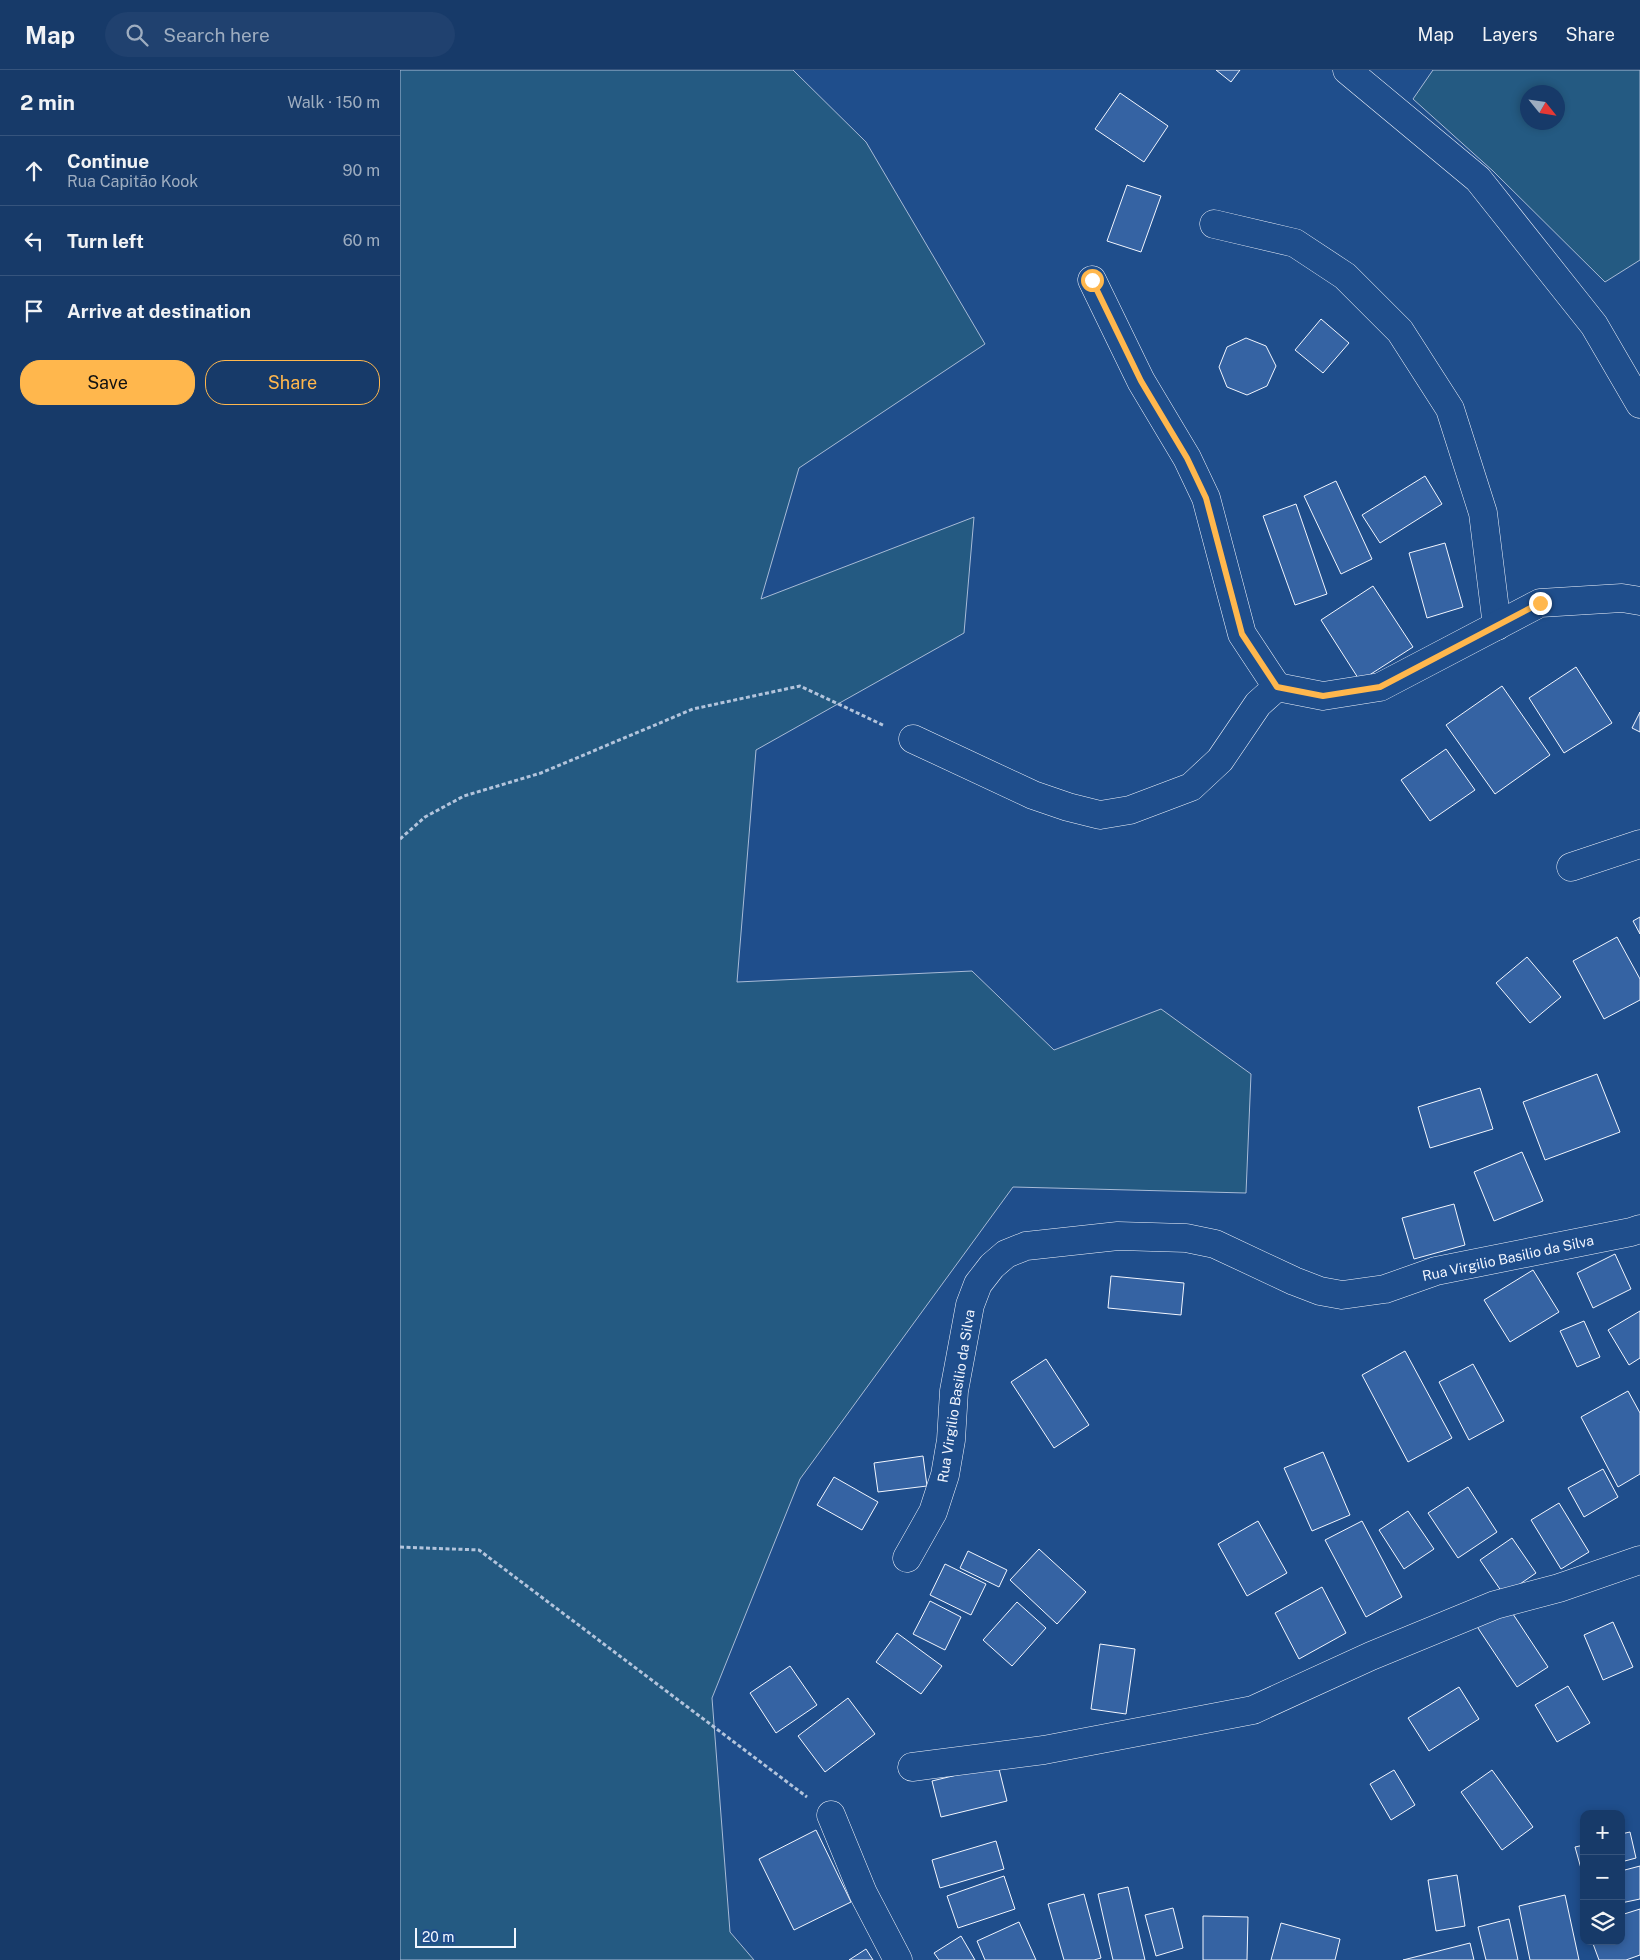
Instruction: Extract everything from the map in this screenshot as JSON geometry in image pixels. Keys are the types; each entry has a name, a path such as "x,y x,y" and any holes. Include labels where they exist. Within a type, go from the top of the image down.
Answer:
{"street":[{"path":"1348,70 1478,179 1594,326 1640,404"},
{"path":"1214,224 1295,243 1345,276 1400,331 1450,410 1453,419 1483,513 1497,626"},
{"path":"1092,280 1141,381 1187,458 1202,490 1242,634 1277,687 1323,696 1380,687 1540,603 1622,598 1640,601"},
{"path":"912,739 1033,795 1068,807 1100,814 1130,810 1191,787 1220,760 1258,704 1277,687"},
{"path":"1571,867 1640,844"},
{"name":"Rua Virgilio Basilio da Silva","path":"907,1558 933,1512 945,1475 951,1440 954,1391 970,1306 983,1278 992,1266 1006,1254 1026,1246 1118,1236 1186,1238 1215,1244 1294,1281 1320,1291 1342,1295 1385,1290 1436,1271 1637,1237"},
{"path":"912,1767 1044,1750 1253,1710 1371,1656 1495,1605 1559,1588 1640,1560"},
{"path":"831,1815 863,1893 898,1960"}],"path":[{"path":"400,839 426,818 464,796 541,773 693,709 800,686 912,739"},
{"path":"400,1547 479,1550 831,1815"}],"shaded area":[{"path":"400,70 793,70 866,142 985,344 799,468 761,599 974,517 964,633 756,750 737,982 972,971 1054,1050 1161,1009 1251,1074 1246,1193 1013,1187 800,1479 712,1698 730,1932 754,1960 400,1960"},
{"path":"1433,70 1640,70 1640,260 1605,282 1493,171 1413,99"}],"building":[{"path":"1216,70 1240,70 1231,82"},
{"path":"1120,93 1168,126 1144,162 1095,129"},
{"path":"1127,185 1161,196 1141,252 1107,241"},
{"path":"1321,319 1349,343 1323,373 1295,350"},
{"path":"1246,338 1266,346 1276,366 1267,386 1247,395 1227,387 1219,367 1227,347"},
{"path":"1425,476 1442,504 1380,543 1362,515"},
{"path":"1336,481 1372,559 1341,574 1304,496"},
{"path":"1296,504 1327,594 1295,605 1263,516"},
{"path":"1445,543 1463,607 1427,618 1409,553"},
{"path":"1373,586 1413,647 1360,681 1321,620"},
{"path":"1576,667 1612,723 1564,753 1529,698"},
{"path":"1502,686 1550,755 1495,794 1446,725"},
{"path":"1640,712 1640,732 1632,728"},
{"path":"1446,749 1475,790 1430,821 1401,780"},
{"path":"1640,917 1640,934 1633,921"},
{"path":"1617,937 1640,979 1640,1000 1604,1019 1573,961"},
{"path":"1527,957 1561,997 1530,1023 1496,983"},
{"path":"1597,1074 1620,1132 1545,1160 1523,1102"},
{"path":"1480,1088 1493,1129 1430,1148 1418,1107"},
{"path":"1522,1152 1543,1201 1494,1221 1474,1172"},
{"path":"1454,1204 1465,1245 1414,1259 1402,1218"},
{"path":"1615,1254 1631,1289 1593,1308 1577,1273"},
{"path":"1533,1270 1559,1312 1510,1342 1484,1300"},
{"path":"1111,1276 1184,1283 1181,1315 1108,1308"},
{"path":"1640,1311 1640,1358 1629,1365 1608,1330"},
{"path":"1584,1321 1600,1357 1577,1367 1560,1331"},
{"path":"1405,1351 1452,1438 1408,1462 1362,1375"},
{"path":"1046,1359 1089,1425 1054,1448 1011,1382"},
{"path":"1473,1364 1504,1421 1469,1440 1439,1382"},
{"path":"1628,1391 1640,1413 1640,1474 1618,1487 1581,1417"},
{"path":"1323,1452 1350,1515 1312,1531 1284,1468"},
{"path":"923,1456 927,1486 878,1492 874,1463"},
{"path":"1603,1469 1618,1497 1584,1517 1568,1488"},
{"path":"834,1477 878,1502 862,1530 817,1505"},
{"path":"1468,1487 1497,1532 1458,1558 1428,1513"},
{"path":"1559,1503 1589,1552 1561,1569 1531,1520"},
{"path":"1408,1511 1434,1549 1404,1569 1379,1530"},
{"path":"1258,1521 1287,1573 1247,1596 1218,1544"},
{"path":"1362,1521 1402,1597 1366,1617 1325,1540"},
{"path":"1512,1538 1536,1573 1504,1595 1480,1560"},
{"path":"1039,1549 1086,1592 1057,1624 1010,1580"},
{"path":"968,1551 1007,1570 999,1587 960,1568"},
{"path":"945,1564 986,1584 971,1615 930,1595"},
{"path":"1322,1587 1346,1633 1299,1659 1275,1613"},
{"path":"930,1601 961,1617 945,1650 913,1634"},
{"path":"1017,1602 1046,1628 1012,1666 983,1640"},
{"path":"1507,1605 1548,1667 1517,1687 1476,1625"},
{"path":"1613,1622 1633,1667 1603,1680 1584,1635"},
{"path":"897,1633 942,1666 921,1694 876,1662"},
{"path":"1100,1644 1135,1649 1126,1714 1091,1709"},
{"path":"790,1666 817,1705 776,1733 750,1693"},
{"path":"1568,1686 1590,1723 1557,1742 1535,1705"},
{"path":"1459,1687 1479,1719 1429,1751 1408,1718"},
{"path":"848,1698 875,1734 825,1772 798,1736"},
{"path":"998,1765 1007,1801 941,1817 932,1781"},
{"path":"1394,1770 1415,1805 1391,1820 1370,1784"},
{"path":"1492,1770 1533,1827 1502,1850 1461,1792"},
{"path":"816,1830 851,1902 794,1930 759,1859"},
{"path":"1630,1832 1636,1858 1625,1861 1625,1855 1625,1833"},
{"path":"996,1841 1004,1869 940,1888 932,1860"},
{"path":"1580,1846 1580,1865 1575,1847"},
{"path":"1640,1866 1640,1899 1625,1902 1625,1870"},
{"path":"1457,1875 1465,1926 1436,1931 1428,1880"},
{"path":"1004,1876 1015,1909 958,1928 947,1896"},
{"path":"1128,1887 1145,1960 1113,1960 1098,1894"},
{"path":"1084,1894 1101,1958 1094,1960 1064,1960 1048,1904"},
{"path":"1565,1895 1579,1960 1530,1960 1519,1906"},
{"path":"1173,1908 1183,1948 1156,1956 1145,1915"},
{"path":"1640,1909 1640,1955 1626,1960 1599,1960 1593,1945 1625,1945 1625,1914"},
{"path":"1203,1916 1248,1917 1247,1960 1203,1960"},
{"path":"1509,1919 1518,1960 1486,1960 1478,1927"},
{"path":"1019,1922 1036,1960 985,1960 977,1941"},
{"path":"1281,1923 1340,1939 1335,1960 1271,1960"},
{"path":"961,1936 975,1960 939,1960 934,1953"},
{"path":"1470,1943 1474,1960 1403,1960"},
{"path":"866,1949 873,1960 849,1960"}],"route":[{"path":"1092,280 1141,381 1187,458 1206,498 1242,634 1277,687 1323,696 1380,687 1540,603"}]}
